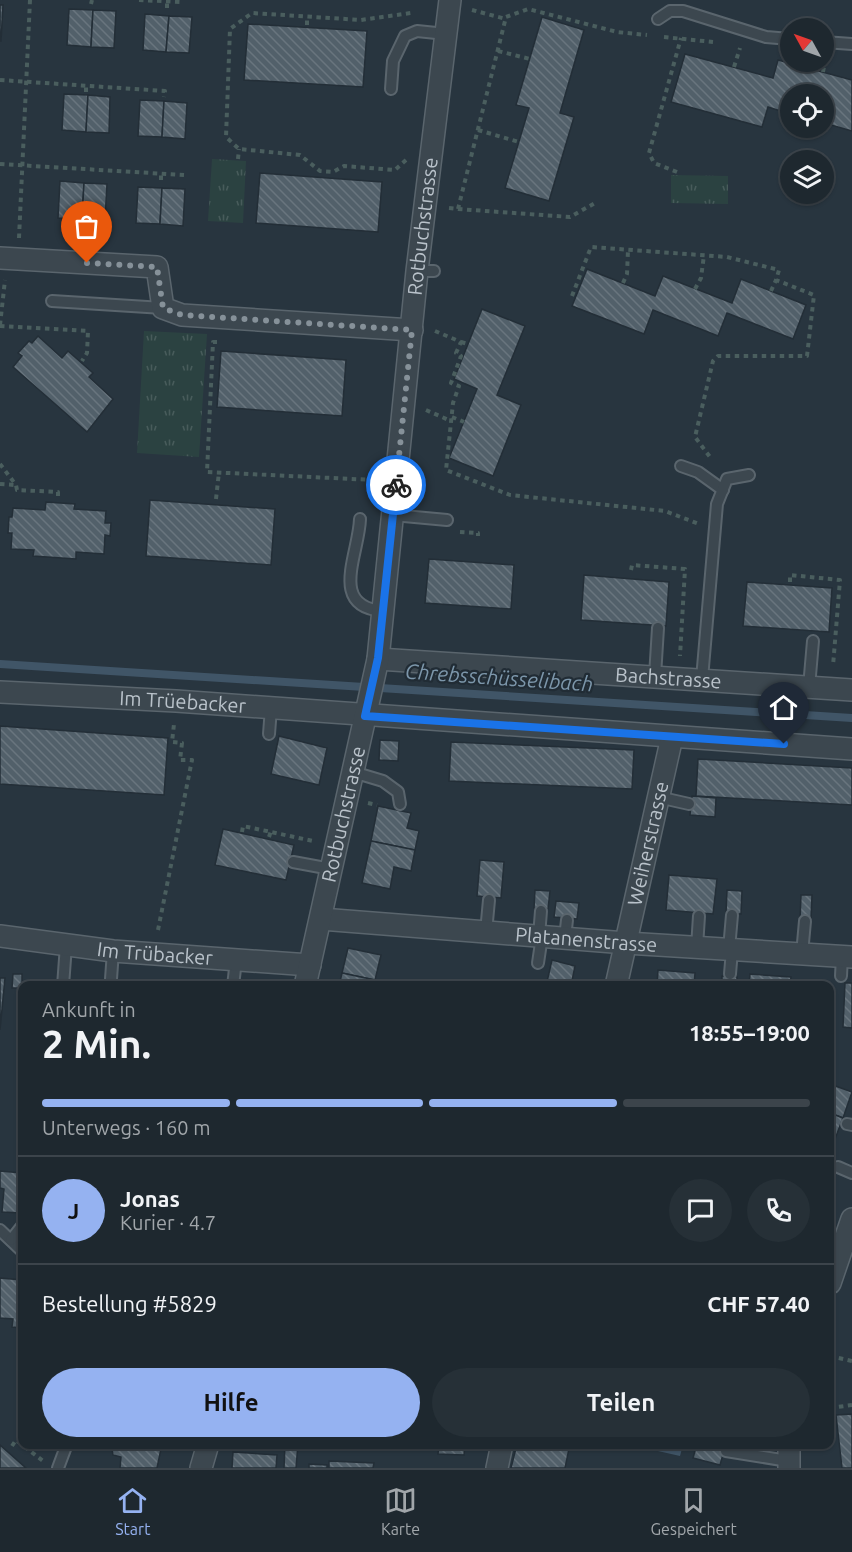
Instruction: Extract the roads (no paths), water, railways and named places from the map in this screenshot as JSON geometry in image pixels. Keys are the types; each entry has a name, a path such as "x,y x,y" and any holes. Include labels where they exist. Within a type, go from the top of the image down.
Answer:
{"street":[{"name":"Rotbuchstrasse","path":"308,975 377,665 393,515 420,329 426,271 425,206 448,13"},
{"path":"8,259 157,267 163,308 182,315 420,329"},
{"name":"Bachstrasse","path":"377,665 655,676 703,675 842,689"},
{"name":"Im Trüebacker","path":"0,692 271,708 367,709 672,737 852,749"},
{"name":"Weiherstrasse","path":"617,981 672,737"},
{"name":"Platanenstrasse","path":"321,919 540,936 566,929 626,943 802,954 845,963"},
{"name":"Im Trübacker","path":"0,936 113,951 236,960 308,975"},
{"path":"834,1266 852,1219"},
{"path":"201,1468 207,1449"},
{"path":"497,1468 501,1449"}],"lane":[{"path":"658,20 670,11 683,11 766,37 780,38"},
{"path":"391,88 393,61 405,36 448,13"},
{"path":"834,43 852,44"},
{"path":"52,301 163,308"},
{"path":"681,466 725,485"},
{"path":"703,675 713,530 717,504 725,485 749,475"},
{"path":"393,515 447,520"},
{"path":"360,519 358,542 351,569 350,590 355,602 370,610 383,612"},
{"path":"655,676 658,628"},
{"path":"809,687 813,641"},
{"path":"269,734 271,708"},
{"path":"353,772 383,781 398,792 400,804"},
{"path":"658,797 689,804"},
{"path":"293,862 332,869"},
{"path":"486,932 489,900"},
{"path":"538,963 541,911"},
{"path":"730,974 732,915"},
{"path":"697,947 699,916"},
{"path":"802,954 805,921"},
{"path":"63,981 66,945"},
{"path":"111,979 113,951"},
{"path":"234,981 236,960"},
{"path":"838,1167 852,1173"},
{"path":"0,1230 18,1247"},
{"path":"11,1240 18,1231"},
{"path":"58,1468 65,1449"},
{"path":"726,1451 789,1458"}],"water":[{"path":"649,1449 682,1449 680,1456"}],"waterway":[{"name":"Chrebsschüsselibach","path":"0,664 852,718"}]}
